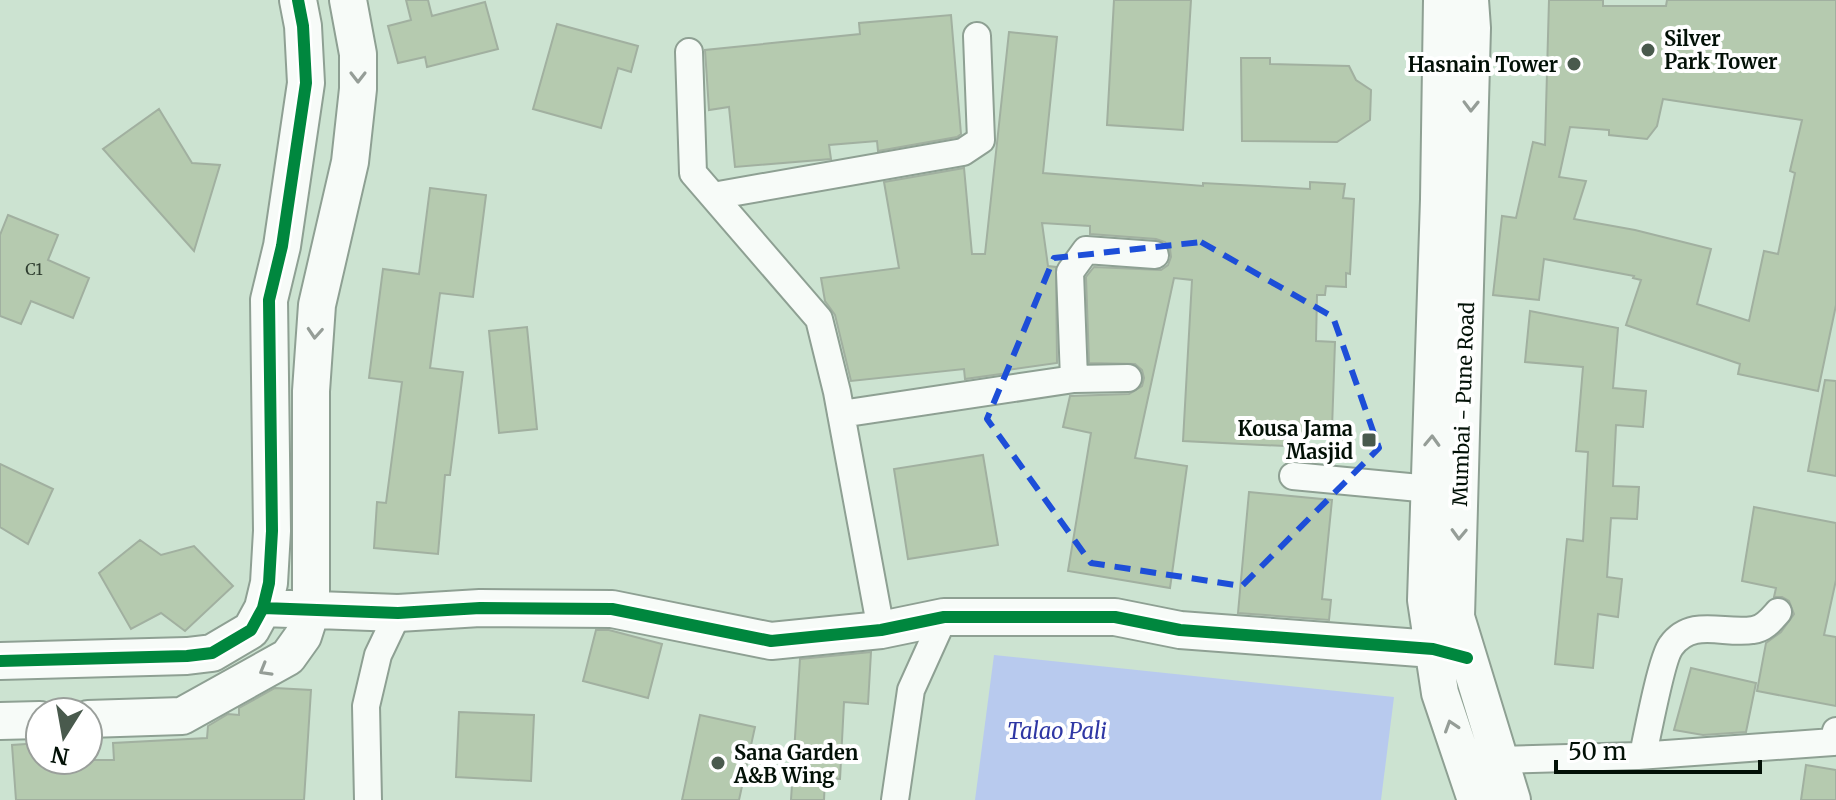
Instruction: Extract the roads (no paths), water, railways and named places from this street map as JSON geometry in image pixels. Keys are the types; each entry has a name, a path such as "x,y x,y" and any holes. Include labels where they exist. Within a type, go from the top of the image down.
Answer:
{"street":[{"path":"104,718 182,716 288,657 303,636 311,611 311,391 317,305 350,162 358,89 358,54 348,0"},
{"name":"Mumbai - Pune Road","path":"1442,0 1426,600 1450,653 1480,776 1512,800"},
{"name":"Mumbai - Pune Road","path":"1450,653 1456,617 1470,190 1470,0"},
{"path":"0,661 212,653 251,630 263,608 269,583 272,531 269,300 282,246 306,83 304,1"},
{"path":"713,196 963,152 981,140 977,36"},
{"path":"689,52 693,173 819,319 841,414 881,630"},
{"path":"282,246 328,255"},
{"path":"1074,379 1070,272 1086,250 1155,255"},
{"path":"841,414 1074,379 1128,378"},
{"path":"1293,476 1430,489"},
{"path":"263,608 398,613 480,608 612,609 771,641 881,630 944,617 1115,617 1180,630 1450,653"},
{"path":"1643,755 1669,647 1686,632 1710,628 1754,630 1768,624 1778,612"},
{"path":"368,800 366,706 378,655 398,613"},
{"path":"895,800 911,690 944,617"},
{"path":"0,721 24,720"},
{"path":"1480,776 1643,755 1835,738"}],"water":[{"name":"Talao Pali","path":"994,655 1394,697 1381,800 975,800"}],"place":[{"name":"Silver Park Tower","path":"1648,50"},
{"name":"Hasnain Tower","path":"1574,64"},
{"name":"Kousa Jama Masjid","path":"1369,440"},
{"name":"Sana Garden A&B Wing","path":"718,763"}]}
